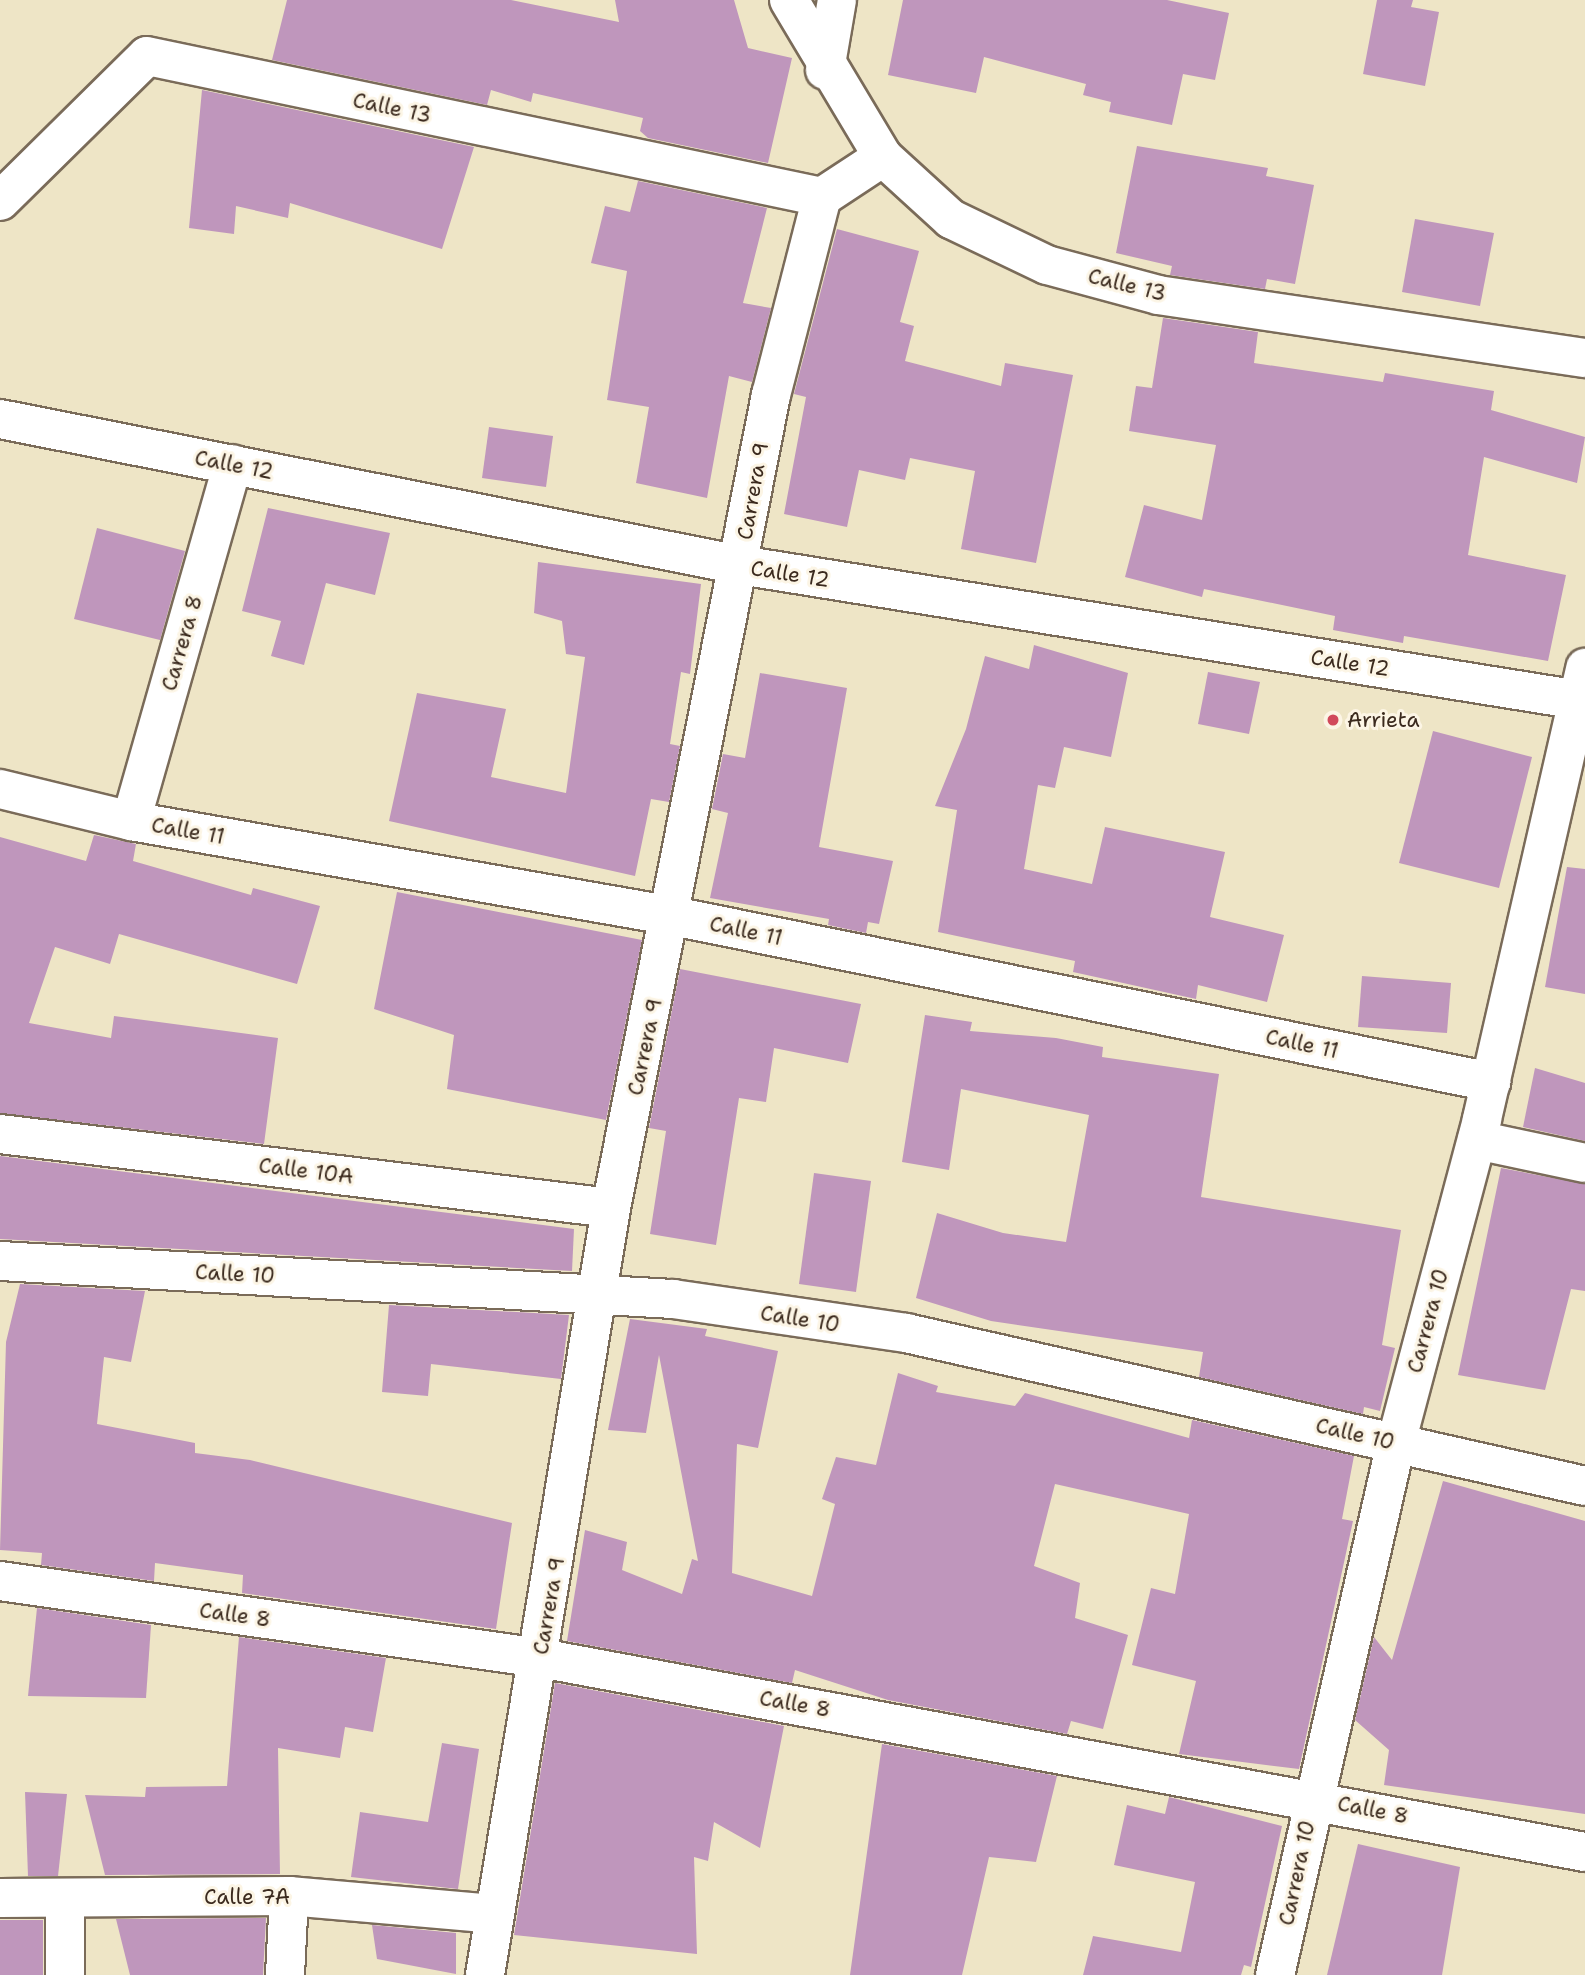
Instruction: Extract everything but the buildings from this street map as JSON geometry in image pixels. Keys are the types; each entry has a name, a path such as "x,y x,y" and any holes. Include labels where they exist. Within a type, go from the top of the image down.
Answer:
{"street":[{"name":"Calle 13","path":"789,0 825,70 883,157 951,219 1047,265 1158,295 1585,358"},
{"path":"825,70 836,0"},
{"name":"Calle 13","path":"6,195 147,57 822,197"},
{"path":"822,197 883,157"},
{"name":"Carrera 9","path":"485,1975 493,1914 540,1658 611,1208 673,916 771,395 822,197"},
{"name":"Calle 12","path":"0,419 740,565 1582,690"},
{"name":"Carrera 8","path":"131,821 233,464"},
{"name":"Carrera 10","path":"1275,1975 1313,1798 1396,1443 1477,1140 1582,690"},
{"name":"Calle 11","path":"0,789 131,821 673,916 1490,1083"},
{"name":"Calle 10A","path":"0,1134 611,1208"},
{"path":"1477,1140 1585,1163"},
{"name":"Calle 10","path":"0,1261 598,1294 906,1333 1585,1486"},
{"name":"Calle 8","path":"0,1581 540,1658 1313,1798 1585,1852"},
{"path":"285,1975 289,1896"},
{"name":"Calle 7A","path":"0,1898 289,1896 493,1914"},
{"path":"65,1898 65,1975"}],"place":[{"name":"Arrieta","path":"1333,720"}]}
